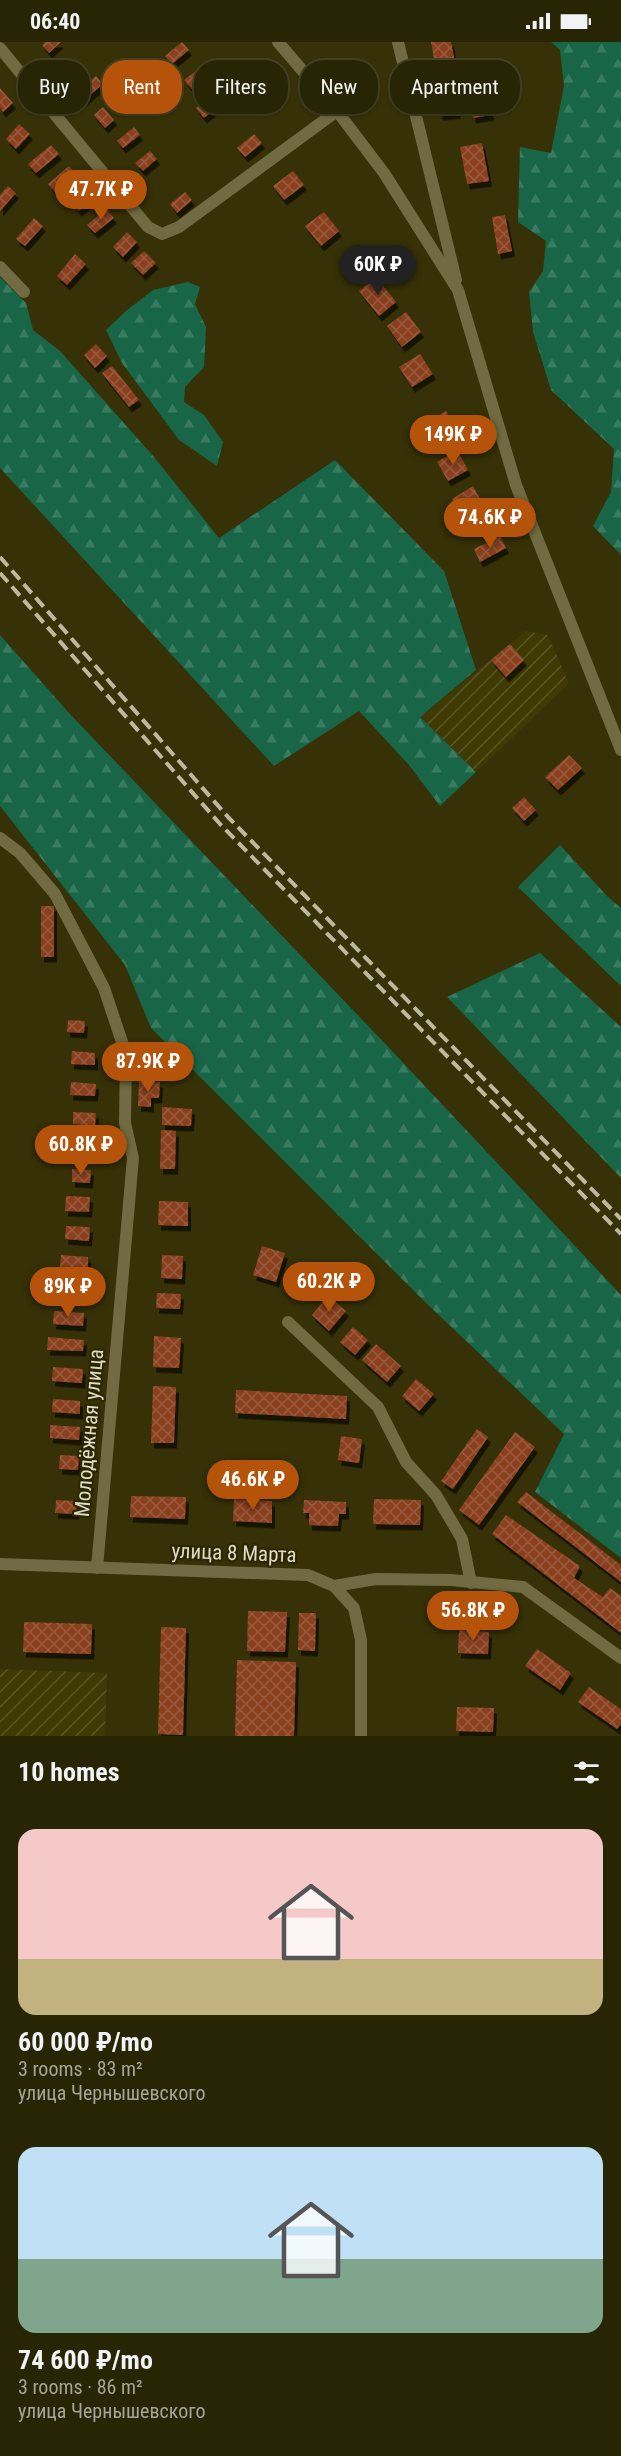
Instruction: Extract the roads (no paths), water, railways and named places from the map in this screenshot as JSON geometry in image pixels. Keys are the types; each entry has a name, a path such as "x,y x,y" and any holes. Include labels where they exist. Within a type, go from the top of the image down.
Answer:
{"street":[{"path":"278,42 300,68"},
{"path":"398,42 458,290 516,485 621,750"},
{"path":"0,48 148,228 162,234 179,227 333,114"},
{"path":"339,114 384,173 458,290"},
{"path":"0,267 24,292"},
{"name":"Молодёжная улица","path":"0,838 20,853 55,894 104,988 126,1054 124,1123 133,1158 97,1568"},
{"path":"288,1322 378,1407 406,1462 436,1495 462,1539 471,1583"},
{"name":"улица 8 Марта","path":"0,1564 308,1575 334,1586"},
{"path":"334,1586 376,1579 451,1580 523,1587 621,1658"},
{"path":"334,1586 354,1608 361,1640 361,1736"}],"railway":[{"path":"0,557 228,817 621,1219"},
{"path":"0,573 220,824 621,1234"}]}
